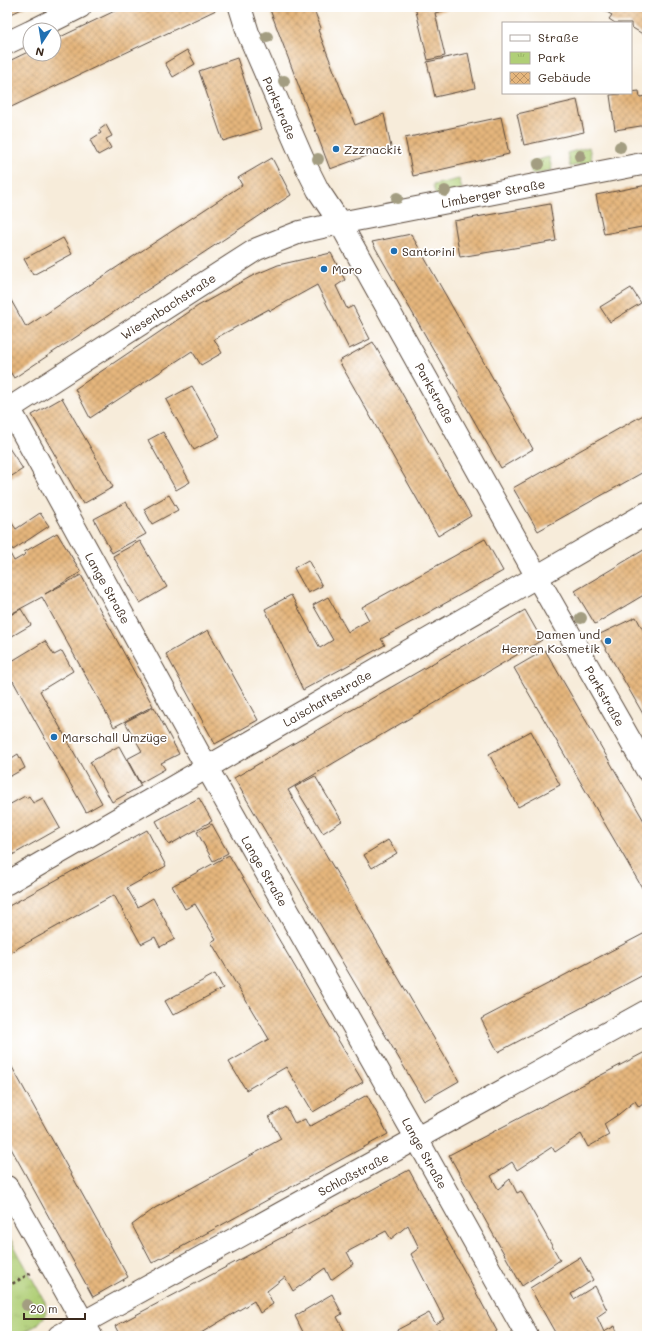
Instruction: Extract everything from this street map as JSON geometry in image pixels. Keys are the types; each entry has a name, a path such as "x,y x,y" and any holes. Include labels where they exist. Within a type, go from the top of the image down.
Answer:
{"street":[{"path":"50,22 80,7"},
{"name":"Parkstraße","path":"240,7 248,33 304,162 318,190 340,223 537,577 647,770"},
{"path":"7,43 22,36"},
{"name":"Limberger Straße","path":"340,223 647,163"},
{"name":"Wiesenbachstraße","path":"8,408 257,249 300,232 340,223"},
{"name":"Lange Straße","path":"8,408 207,768 527,1336"},
{"name":"Laischaftsstraße","path":"7,882 647,513"},
{"name":"Schloßstraße","path":"58,1336 87,1329 417,1139 647,1011"},
{"path":"7,1187 87,1329"}],"path":[{"path":"7,1286 49,1262"}],"green space":[{"path":"589,147 592,161 570,167 567,153"},
{"path":"549,157 552,170 532,174 529,162"},
{"path":"459,179 462,189 436,198 433,185"},
{"path":"7,1233 45,1302 46,1315 37,1325 17,1336 7,1336"}],"building":[{"path":"7,7 26,7 7,16"},
{"path":"123,7 215,7 216,10 7,109 7,62 22,55 22,62 62,62 62,36"},
{"path":"269,7 313,7 321,28 318,30 355,125 384,114 391,147 330,169"},
{"path":"415,7 458,7 435,13 445,56 428,60"},
{"path":"598,7 647,7 647,35 646,36 632,28 632,22 614,22 609,19 612,15"},
{"path":"187,50 195,64 173,77 165,63"},
{"path":"468,53 475,88 435,97 427,62"},
{"path":"237,58 261,129 223,141 199,71"},
{"path":"639,91 640,97 647,96 647,125 615,130 610,95 632,94 632,92"},
{"path":"577,100 584,132 524,145 517,114"},
{"path":"501,117 509,154 413,176 405,138"},
{"path":"106,125 112,136 106,139 111,148 98,155 90,140 101,133 99,130"},
{"path":"272,158 291,195 14,378 7,367 7,293 26,327 242,185 238,178"},
{"path":"647,185 647,226 604,234 596,195"},
{"path":"550,204 556,241 460,257 454,221"},
{"path":"411,234 533,449 501,468 372,242"},
{"path":"63,238 72,254 33,275 24,259"},
{"path":"331,253 345,280 336,286 347,309 353,306 370,339 349,349 317,285 270,311 269,309 214,339 222,353 201,365 192,351 90,418 75,389 198,306 252,276 278,265"},
{"path":"631,288 641,303 610,322 600,307"},
{"path":"373,342 471,516 438,536 339,361"},
{"path":"192,386 220,436 194,450 166,400"},
{"path":"62,398 113,487 83,504 32,415"},
{"path":"647,413 647,470 538,531 513,488"},
{"path":"163,432 190,482 176,490 148,440"},
{"path":"7,445 23,469 7,479"},
{"path":"169,495 178,510 152,524 144,509"},
{"path":"126,502 146,534 112,553 94,519"},
{"path":"40,513 49,526 13,550 7,540 7,516 16,529"},
{"path":"57,533 81,572 45,594 81,575 153,706 114,727 42,597 7,616 7,548 14,561 26,554 24,552"},
{"path":"485,539 503,571 381,639 385,645 303,690 265,609 291,595 320,648 333,640 313,605 328,597 348,632 369,620 362,607"},
{"path":"140,541 167,587 140,603 113,556"},
{"path":"647,548 647,593 595,624 575,591"},
{"path":"308,560 322,586 308,593 294,568"},
{"path":"21,609 31,625 7,639 7,617"},
{"path":"525,610 542,640 288,790 459,1081 424,1101 234,778"},
{"path":"636,617 647,637 647,721 598,635"},
{"path":"208,630 258,720 215,744 166,654"},
{"path":"45,641 54,655 62,651 73,671 40,691 102,803 86,812 13,681 7,685 7,664"},
{"path":"545,650 647,826 647,890 644,891 514,668"},
{"path":"154,707 179,754 161,763 165,769 140,783 127,759 142,751 125,722"},
{"path":"531,731 560,785 518,807 489,754"},
{"path":"119,746 141,786 112,802 90,762"},
{"path":"18,754 25,768 7,778 7,761"},
{"path":"315,776 342,821 323,833 295,787"},
{"path":"25,796 26,798 29,796 33,803 43,798 60,828 7,858 7,806"},
{"path":"199,798 212,821 169,845 156,821"},
{"path":"212,824 228,853 213,861 197,832"},
{"path":"147,830 166,866 127,888 138,907 153,898 175,939 160,947 155,937 141,944 114,895 7,954 7,907"},
{"path":"388,840 397,853 372,868 364,855"},
{"path":"229,855 363,1082 313,1112 286,1067 246,1090 229,1062 269,1039 211,942 216,939 195,904 185,909 172,886"},
{"path":"647,932 647,973 498,1052 481,1019"},
{"path":"215,974 223,988 173,1015 165,1001"},
{"path":"647,1051 647,1101 639,1107 635,1101 604,1124 609,1135 588,1147 581,1134 555,1152 552,1147 517,1170 512,1162 491,1176 498,1189 510,1179 517,1193 521,1191 560,1260 522,1286 449,1155"},
{"path":"7,1058 128,1277 93,1297 7,1141"},
{"path":"367,1095 388,1134 152,1263 132,1225 155,1208 281,1139 269,1117 286,1107 295,1124 305,1119 309,1127"},
{"path":"409,1170 497,1331 490,1336 455,1336 452,1330 443,1335 439,1329 432,1334 433,1336 399,1336 397,1330 429,1313 436,1324 444,1319 411,1254 419,1248 408,1225 391,1239 386,1231 347,1252 353,1264 331,1280 325,1268 293,1291 285,1277 267,1291 273,1304 260,1313 254,1301 196,1336 120,1336 115,1326"},
{"path":"580,1257 593,1280 571,1294 574,1299 595,1286 607,1310 597,1317 604,1332 615,1326 618,1336 557,1336 530,1288"},
{"path":"332,1294 342,1314 337,1317 347,1336 305,1336 295,1316"}],"place":[{"name":"Zzznackit","path":"336,149"},
{"name":"Santorini","path":"394,251"},
{"name":"Moro","path":"324,269"},
{"name":"Damen und Herren Kosmetik","path":"608,641"},
{"name":"Marschall Umzüge","path":"54,737"}]}
